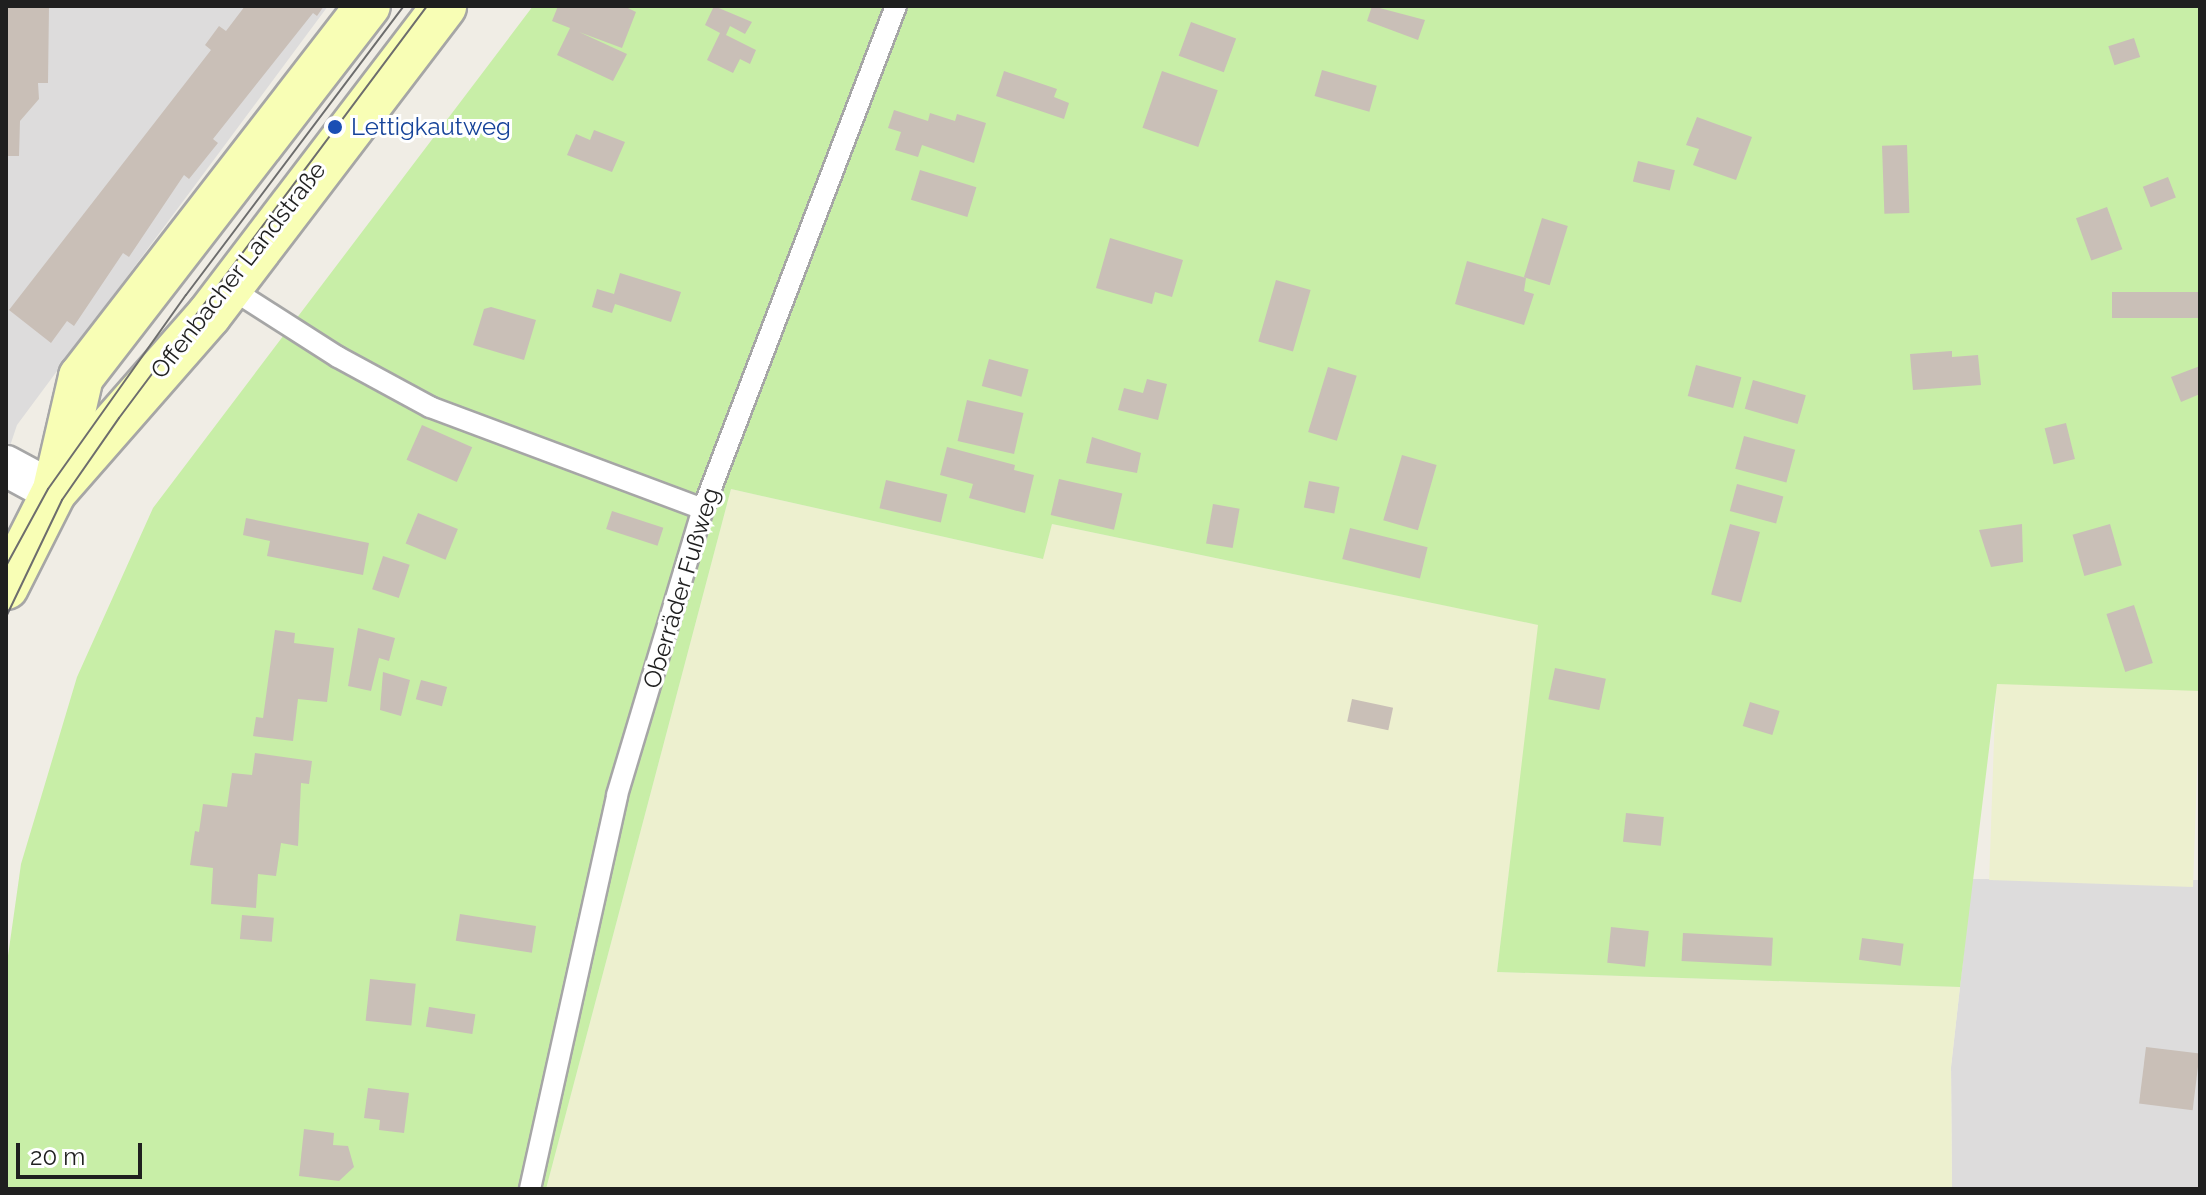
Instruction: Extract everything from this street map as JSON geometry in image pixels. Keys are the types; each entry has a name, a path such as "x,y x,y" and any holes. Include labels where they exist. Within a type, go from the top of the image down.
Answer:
{"main road":[{"name":"Offenbacher Landstraße","path":"6,587 54,492 81,377 368,6"},
{"name":"Offenbacher Landstraße","path":"54,492 230,288 444,6"}],"street":[{"path":"6,466 54,492"}],"lane":[{"name":"Oberräder Fußweg","path":"530,1189 617,795 703,509 896,6"},
{"path":"230,288 338,357 430,407 703,509"}],"shaded area":[{"path":"6,6 328,6 17,425 6,458"},
{"path":"1972,879 2200,880 2200,1189 1952,1189 1951,1067"}],"green space":[{"path":"533,6 2200,6 2200,691 1997,684 1960,987 1497,972 1538,625 1052,524 1043,559 731,489 546,1189 6,1189 6,970 21,864 77,677 153,508"},
{"path":"731,489 1042,559 1052,524 1539,625 1497,972 1960,987 1951,1067 1952,1189 546,1189"},
{"path":"1996,683 2200,690 2193,887 1989,880"}],"building":[{"path":"6,6 49,6 48,83 38,83 39,99 20,121 19,156 6,156"},
{"path":"245,6 324,6 317,16 313,13 213,139 218,143 189,179 184,175 129,257 123,253 74,326 67,321 51,343 9,310 211,50 205,45 219,26 226,31"},
{"path":"558,6 624,6 636,12 622,48 579,32 627,54 613,81 557,55 570,28 552,21"},
{"path":"714,6 752,22 745,34 730,26 726,35 756,50 750,64 740,59 733,73 707,60 720,33 705,25"},
{"path":"1372,6 1425,20 1418,40 1367,21"},
{"path":"1191,22 1236,38 1224,72 1179,56"},
{"path":"2134,38 2140,57 2115,65 2108,46"},
{"path":"1322,70 1377,86 1369,112 1315,96"},
{"path":"1004,71 1057,89 1054,97 1069,103 1064,119 996,96"},
{"path":"1162,71 1218,90 1198,147 1142,128"},
{"path":"894,110 928,121 930,113 955,121 957,114 986,123 974,163 922,145 918,157 895,150 901,132 888,128"},
{"path":"1697,117 1752,137 1736,180 1693,165 1699,149 1686,145"},
{"path":"594,130 625,142 612,172 567,155 576,134 590,140"},
{"path":"1907,145 1909,213 1884,214 1882,146"},
{"path":"1638,161 1675,170 1670,191 1633,181"},
{"path":"920,170 976,187 967,217 911,200"},
{"path":"2168,177 2176,198 2151,207 2143,187"},
{"path":"2107,207 2122,249 2091,261 2076,218"},
{"path":"1542,218 1568,226 1550,285 1524,277"},
{"path":"1110,238 1183,260 1172,297 1155,292 1152,304 1096,288"},
{"path":"1467,261 1526,278 1524,291 1534,294 1524,325 1455,304"},
{"path":"620,273 681,292 671,322 615,304 612,313 592,307 597,289 614,294"},
{"path":"1276,280 1311,290 1293,351 1258,342"},
{"path":"2112,292 2200,292 2200,318 2112,318"},
{"path":"491,307 536,320 524,360 473,345 484,309"},
{"path":"1952,351 1952,357 1978,355 1981,385 1913,390 1910,354"},
{"path":"989,359 1029,370 1021,397 982,386"},
{"path":"1696,365 1741,377 1733,408 1688,396"},
{"path":"2200,366 2200,394 2181,402 2171,377"},
{"path":"1328,367 1357,376 1337,441 1308,432"},
{"path":"1147,379 1167,384 1158,420 1118,410 1124,388 1143,393"},
{"path":"1753,380 1806,395 1798,424 1745,409"},
{"path":"967,400 1024,413 1014,454 958,441"},
{"path":"2066,423 2075,459 2054,464 2045,428"},
{"path":"422,425 472,447 457,482 407,460"},
{"path":"1744,436 1795,450 1786,483 1735,469"},
{"path":"1092,437 1141,453 1137,473 1086,463"},
{"path":"947,447 1015,465 1014,470 1034,475 1025,513 969,498 973,484 940,475"},
{"path":"1402,455 1437,465 1418,530 1383,520"},
{"path":"1059,479 1122,494 1114,530 1051,515"},
{"path":"886,480 947,494 941,522 879,508"},
{"path":"1309,481 1339,487 1334,513 1304,508"},
{"path":"1737,484 1783,496 1776,523 1730,511"},
{"path":"1213,504 1240,509 1233,548 1206,543"},
{"path":"612,511 663,528 657,546 606,529"},
{"path":"418,513 458,529 446,560 406,544"},
{"path":"246,518 369,543 363,575 267,556 270,541 243,535"},
{"path":"1730,524 1760,532 1741,603 1711,595"},
{"path":"2022,524 2023,562 1991,567 1979,530"},
{"path":"2110,524 2122,565 2084,576 2073,535"},
{"path":"1350,528 1428,547 1420,578 1342,559"},
{"path":"383,556 410,565 399,598 372,589"},
{"path":"2134,605 2153,663 2125,672 2106,614"},
{"path":"358,628 395,638 389,661 379,658 371,691 348,686"},
{"path":"275,630 295,633 294,643 334,648 327,702 298,699 293,741 253,736 256,717 263,718"},
{"path":"1555,668 1606,679 1599,710 1548,699"},
{"path":"383,672 410,680 401,716 380,710"},
{"path":"421,680 447,687 442,706 416,699"},
{"path":"1352,699 1393,708 1388,730 1347,721"},
{"path":"1750,702 1780,711 1772,735 1743,726"},
{"path":"255,753 312,761 309,784 301,783 298,846 281,843 276,876 258,874 256,908 211,904 213,868 190,865 195,831 199,832 203,804 227,807 232,773 252,775"},
{"path":"1626,813 1664,817 1661,846 1623,842"},
{"path":"460,914 536,926 532,953 456,941"},
{"path":"242,915 274,918 272,942 240,939"},
{"path":"1611,927 1649,931 1645,967 1607,963"},
{"path":"1683,933 1773,938 1771,966 1682,961"},
{"path":"1862,938 1904,944 1901,966 1859,960"},
{"path":"370,979 416,984 411,1026 366,1021"},
{"path":"429,1007 475,1014 472,1034 426,1027"},
{"path":"2146,1047 2200,1054 2193,1110 2139,1104"},
{"path":"368,1088 409,1093 404,1133 379,1130 380,1120 364,1118"},
{"path":"304,1129 334,1133 333,1145 348,1146 354,1167 339,1181 299,1176"}],"tram line":[{"path":"6,566 48,489 186,295 404,6"},
{"path":"6,617 62,500 119,418 427,6"}],"place":[{"name":"Lettigkautweg","path":"335,127"}]}
